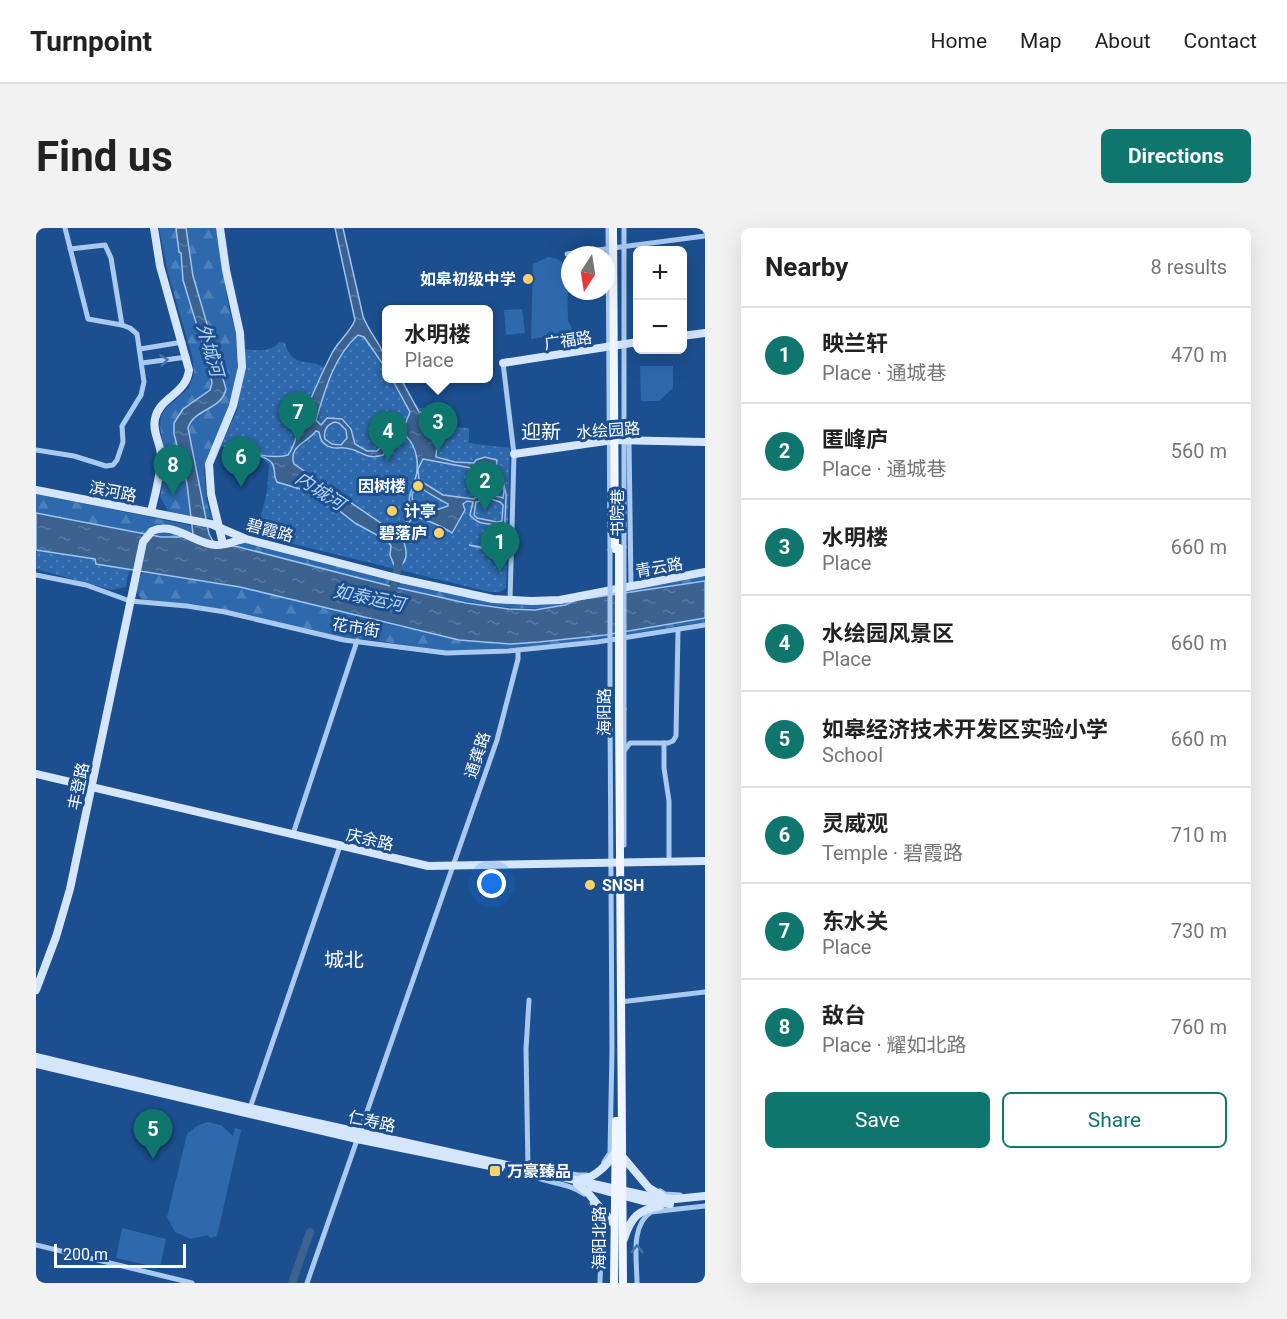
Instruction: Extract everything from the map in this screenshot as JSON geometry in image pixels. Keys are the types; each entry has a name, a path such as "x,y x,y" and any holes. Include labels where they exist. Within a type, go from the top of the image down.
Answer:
{"main road":[{"name":"海阳路","path":"613,228 616,248"},
{"name":"海阳路","path":"618,228 616,346 619,440 617,549 619,1155"},
{"name":"海阳路","path":"618,863 622,1002 618,1192"},
{"name":"海阳北路","path":"614,1283 613,1223 618,1192"},
{"name":"海阳北路","path":"618,1192 623,1244 623,1283"}],"street":[{"path":"36,450 74,456 106,466 113,465 123,442 122,426 141,395 144,382 137,334 122,324 88,319 65,228"},
{"path":"151,512 161,465 160,446 154,420 162,406 185,384 189,370 160,266 154,228"},
{"path":"220,228 240,333 242,367 233,406 209,464 211,494 220,527 221,545 246,539"},
{"path":"608,228 616,248"},
{"path":"616,248 624,228"},
{"path":"616,248 705,236"},
{"path":"70,249 105,245 111,258 122,324"},
{"path":"687,335 705,333"},
{"path":"140,349 183,342"},
{"name":"广福路","path":"502,363 633,343"},
{"path":"142,363 186,357"},
{"path":"502,363 514,454 510,601"},
{"name":"水绘园路","path":"514,454 619,440 705,442"},
{"name":"书院巷","path":"619,440 631,586"},
{"name":"滨河路","path":"36,490 220,527"},
{"name":"碧霞路","path":"220,527 246,539 401,579 510,601 560,600 617,588"},
{"name":"丰登路","path":"36,990 63,914 144,542 152,531 164,528 213,545 221,545"},
{"name":"青云路","path":"617,588 705,572"},
{"name":"花市街","path":"36,575 86,585 130,602 187,606 225,612 345,640 446,653 518,650 629,639 705,625"},
{"path":"618,751 630,743 673,741 677,729 678,631"},
{"path":"293,834 357,641"},
{"name":"通龚路","path":"307,1283 497,740 518,659 518,650"},
{"path":"664,743 664,768 669,801 669,862"},
{"name":"庆余路","path":"36,774 420,865 453,867 705,861"},
{"path":"250,1108 340,846"},
{"path":"527,1171 535,1167 586,1176 599,1167 610,1153 618,863"},
{"path":"705,992 622,1002 627,1156 654,1188 665,1194 705,1195"},
{"path":"527,1171 526,1048 529,1000"},
{"name":"仁寿路","path":"36,1057 358,1135"},
{"name":"仁寿路","path":"36,1064 577,1181 618,1192 678,1202 705,1203"},
{"path":"613,1223 577,1181 588,1178 619,1155 657,1195 678,1202"},
{"path":"527,1171 537,1179 573,1187 583,1193 595,1207 600,1216 601,1226 600,1283"},
{"name":"仁寿路","path":"678,1202 705,1195"},
{"path":"623,1244 628,1225 645,1208 678,1202"},
{"path":"637,1283 637,1229 643,1217 651,1212 705,1203"},
{"path":"36,1245 192,1283"}],"green space":[{"path":"159,228 176,228 183,280 211,378 210,390 183,409 174,423 174,434 187,485 190,515 169,512 160,497 167,464 160,427 161,416 165,409 189,388 194,373 192,356 168,273"},
{"path":"186,228 216,228 229,308 236,334 238,359 235,390 204,470 207,503 212,519 206,517 188,428 194,417 218,403 225,381 193,276"},
{"path":"548,257 561,262 561,300 568,300 568,321 572,333 531,339 533,264"},
{"path":"522,309 525,333 506,335 504,310"},
{"path":"364,329 382,355 382,383 400,383 419,408 444,406 448,416 448,427 469,428 469,443 510,448 506,588 500,592 490,592 256,535 267,492 269,464 259,457 221,446 238,408 245,349 264,350 272,348 279,342 285,343 291,356 296,359 325,367 337,343"},
{"path":"640,366 673,366 673,388 659,401 641,401"},
{"path":"36,494 189,525 194,530 193,534 179,537 161,537 36,513"},
{"path":"241,543 390,580 388,586 235,546"},
{"path":"36,550 88,557 96,559 97,564 129,570 126,587 112,590 36,569"},
{"path":"141,574 240,587 403,628 511,644 605,635 705,618 705,622 577,642 444,651 345,638 195,604 144,601 136,592"},
{"path":"705,575 705,581 629,593 632,589"},
{"path":"400,582 498,602 577,600 545,608 512,608 410,591 398,588"},
{"path":"207,1122 221,1125 233,1136 235,1128 241,1130 217,1236 210,1238 208,1235 191,1239 175,1232 167,1217 187,1134"},
{"path":"122,1228 166,1239 160,1268 116,1258"}],"water":[{"path":"176,228 186,228 193,276 226,389 219,402 191,421 188,428 209,534 213,541 224,547 235,546 394,587 466,603 509,609 535,610 565,605 577,600 705,581 705,618 605,635 539,642 511,644 459,640 240,587 96,564 95,559 36,550 36,513 161,537 193,534 187,484 174,434 174,423 183,409 210,390 212,383 208,362 183,280"},
{"path":"335,228 343,228 363,316 382,351 382,363 364,337 358,335 337,363 316,420 321,425 327,418 342,419 351,429 355,444 367,451 377,451 404,427 410,412 394,383 403,383 419,412 433,413 439,419 436,457 455,462 474,463 485,457 497,460 495,476 503,479 506,495 504,548 489,550 469,545 494,548 501,543 503,529 500,525 473,519 470,515 473,502 467,501 463,504 465,510 452,533 413,517 401,533 406,555 399,567 394,565 388,541 355,523 327,501 307,491 277,482 273,465 268,459 225,446 228,444 273,457 288,455 331,355 355,320","holes":["335,422 346,430 347,438 341,445 332,444 325,439 325,431","316,431 328,447 350,449 371,457 383,455 394,440 406,436 410,440 415,451 417,468 409,499 413,511 403,527 394,532 294,464 296,449","423,459 471,468 473,485 478,486 480,492 474,499 443,495 419,480 418,469","485,480 502,482 503,498 486,493 481,485","417,483 448,506 427,513 416,509 412,495","491,499 500,502 503,505 502,521 477,518 474,515 476,502"]}],"waterway":[{"name":"内城河","path":"392,596 400,556"},
{"path":"292,1283 310,1232"}],"place":[{"name":"如皋初级中学","path":"528,279"},
{"name":"东水关","path":"298,442"},
{"name":"水明楼","path":"438,452"},
{"name":"水绘园风景区","path":"388,461"},
{"name":"因树楼","path":"418,486"},
{"name":"灵威观","path":"241,487"},
{"name":"敌台","path":"173,495"},
{"name":"计亭","path":"392,511"},
{"name":"匿峰庐","path":"485,511"},
{"name":"碧落庐","path":"439,533"},
{"name":"映兰轩","path":"500,572"},
{"name":"SNSH","path":"590,885"},
{"name":"如皋经济技术开发区实验小学","path":"153,1159"},
{"name":"万豪臻品","path":"495,1171"}],"district":[{"name":"迎新","path":"541,432"},
{"name":"城北","path":"344,960"}],"water label":[{"name":"外城河","path":"210,350"},
{"name":"如泰运河","path":"369,598"}]}
